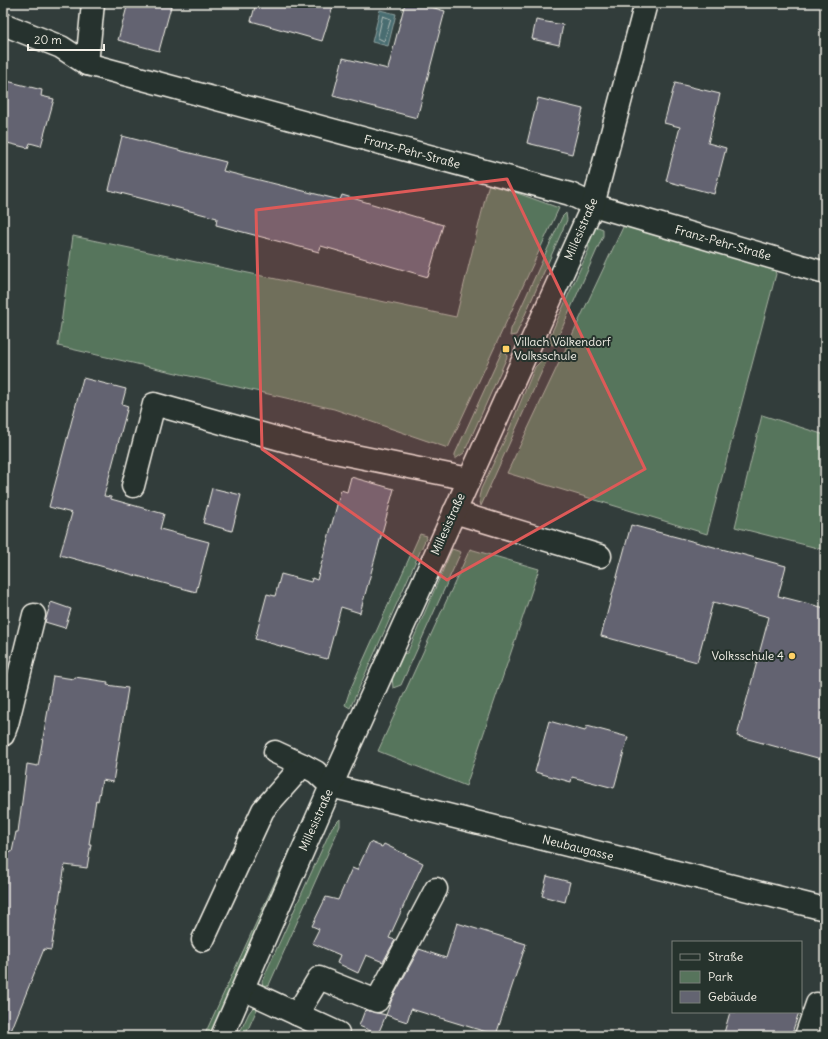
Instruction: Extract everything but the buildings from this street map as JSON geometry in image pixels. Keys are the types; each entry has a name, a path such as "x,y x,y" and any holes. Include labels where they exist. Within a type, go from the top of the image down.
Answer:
{"street":[{"path":"87,64 93,3"},
{"name":"Millesistraße","path":"222,1036 331,786 593,205 646,3"},
{"name":"Franz-Pehr-Straße","path":"3,24 61,46 87,64 570,194 593,205 825,273"},
{"path":"133,486 154,404 305,446 469,479"},
{"path":"454,512 600,556"},
{"path":"3,735 8,724 34,615"},
{"path":"275,752 316,772 331,786"},
{"path":"203,940 263,810 303,765"},
{"name":"Neubaugasse","path":"331,786 825,909"},
{"path":"297,1014 319,978 377,1001 436,889"},
{"path":"242,989 340,1035"},
{"path":"806,1036 817,1004"}],"highlighted area":[{"path":"507,179 645,469 447,580 262,449 256,210"}],"green space":[{"path":"489,183 559,208 448,448 334,409 58,346 73,236 456,317"},
{"path":"566,213 567,220 516,335 510,336 511,329 562,217"},
{"path":"624,225 728,253 773,267 776,274 707,534 507,473"},
{"path":"595,226 603,229 603,236 555,344 552,345 550,342 550,336 589,249 587,237"},
{"path":"503,349 506,351 507,357 464,453 455,459 455,454"},
{"path":"542,360 547,360 481,506 479,497 481,489 506,437 535,367"},
{"path":"762,415 825,435 825,550 735,527"},
{"path":"420,534 427,536 350,708 345,705 350,690"},
{"path":"452,549 461,552 401,685 393,688 392,675 401,654 407,653 409,649"},
{"path":"470,549 539,569 466,786 378,751"},
{"path":"308,810 310,810 211,1036 204,1036"},
{"path":"340,819 340,826 269,985 263,987 262,981 332,827"},
{"path":"254,1006 258,1007 245,1036 238,1036 249,1013"}],"water":[{"path":"380,10 396,14 388,46 372,42"}],"place":[{"name":"Villach Völkendorf Volksschule","path":"506,349"},
{"name":"Volksschule 4","path":"792,656"}]}
